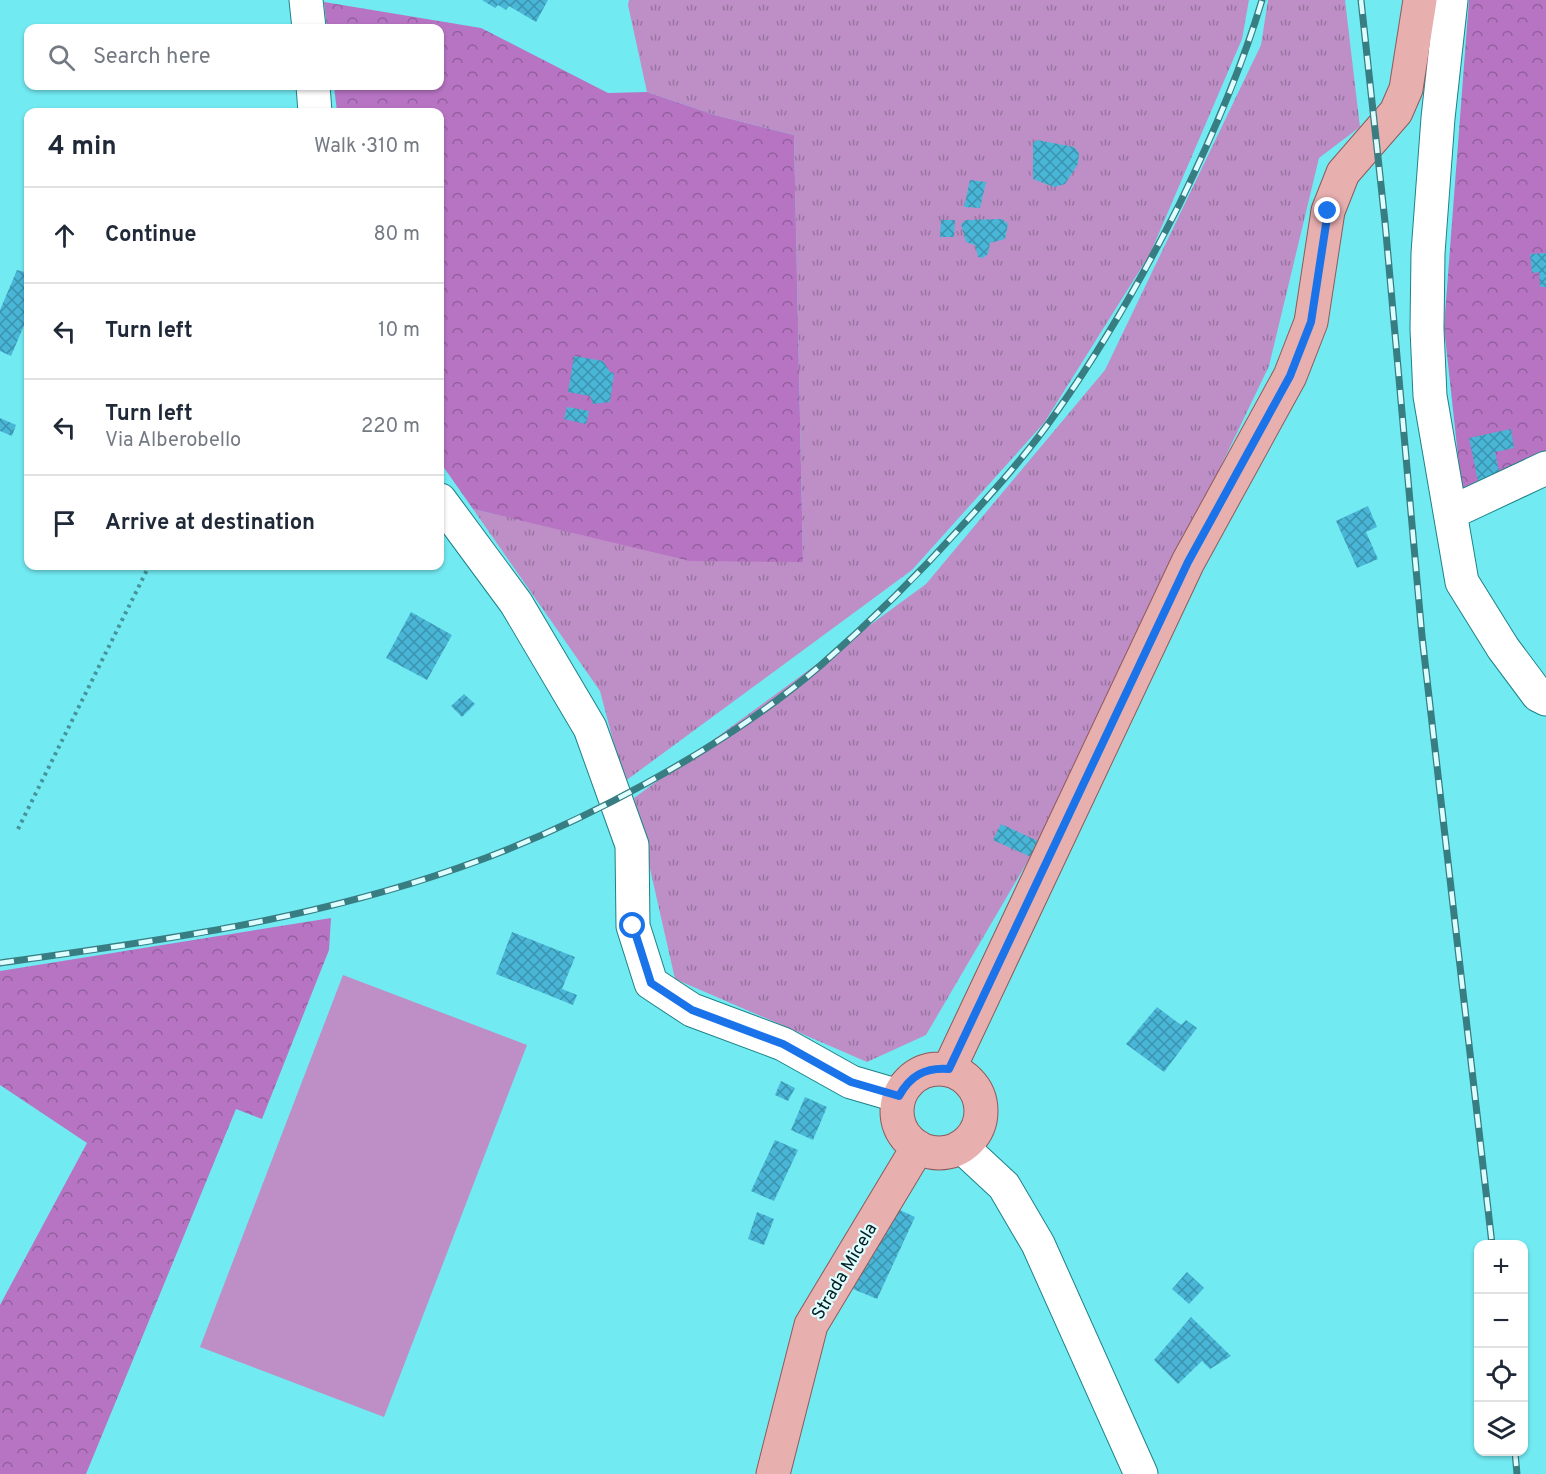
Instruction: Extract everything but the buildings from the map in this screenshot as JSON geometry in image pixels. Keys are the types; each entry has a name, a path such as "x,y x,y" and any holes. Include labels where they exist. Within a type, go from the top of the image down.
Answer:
{"main road":[{"path":"949,1069 1188,562 1290,376 1311,322 1328,211 1342,173 1396,112 1406,89 1420,0"},
{"path":"949,1069 962,1075 973,1084 980,1097 982,1111 979,1125 962,1147 940,1153 918,1147 909,1140 898,1119 899,1096 914,1077 924,1071 949,1069"},
{"name":"Strada Micela","path":"773,1474 812,1325 918,1147"}],"street":[{"path":"306,0 309,24"},
{"path":"1451,0 1437,129 1428,253 1427,329 1430,396 1462,582 1503,648 1538,695 1546,699"},
{"path":"314,90 315,108"},
{"path":"1450,513 1546,468"},
{"path":"444,505 516,603 590,728 633,845 633,926 651,983 692,1010 783,1044 851,1082 899,1096"},
{"path":"962,1147 1004,1186 1038,1244 1141,1474"}],"path":[{"path":"18,829 147,570"}],"green space":[{"path":"629,0 1249,0 1242,39 1150,254 1044,423 912,570 624,782 600,691 473,509 555,528 803,562 794,135 715,115 647,92 628,5"},
{"path":"1268,0 1345,0 1360,127 1319,158 1269,366 1046,830 926,1035 867,1062 675,979 634,798 926,584 1105,370 1261,45"},
{"path":"1469,0 1546,0 1546,460 1463,502 1444,327"},
{"path":"324,2 481,28 608,93 647,92 715,115 794,135 803,562 690,561 473,509 444,468 444,108 337,108 334,90 444,90 444,24 327,24"},
{"path":"331,918 329,950 262,1119 236,1109 86,1474 0,1474 0,1305 87,1143 0,1085 0,971"},
{"path":"343,975 527,1045 384,1417 200,1347"}],"railway":[{"path":"0,963 175,937 288,916 345,902 458,868 504,851 600,808 695,755 783,696 821,665 910,582 986,500 1047,426 1122,310 1179,205 1225,104 1262,0"},
{"path":"1361,0 1385,222 1422,636 1492,1240"},
{"path":"1515,1456 1517,1474"}],"route":[{"path":"633,926 651,983 692,1010 783,1044 851,1082 899,1096 905,1086 924,1071 936,1068 949,1069 1188,562 1290,376 1311,322 1328,211"}]}
